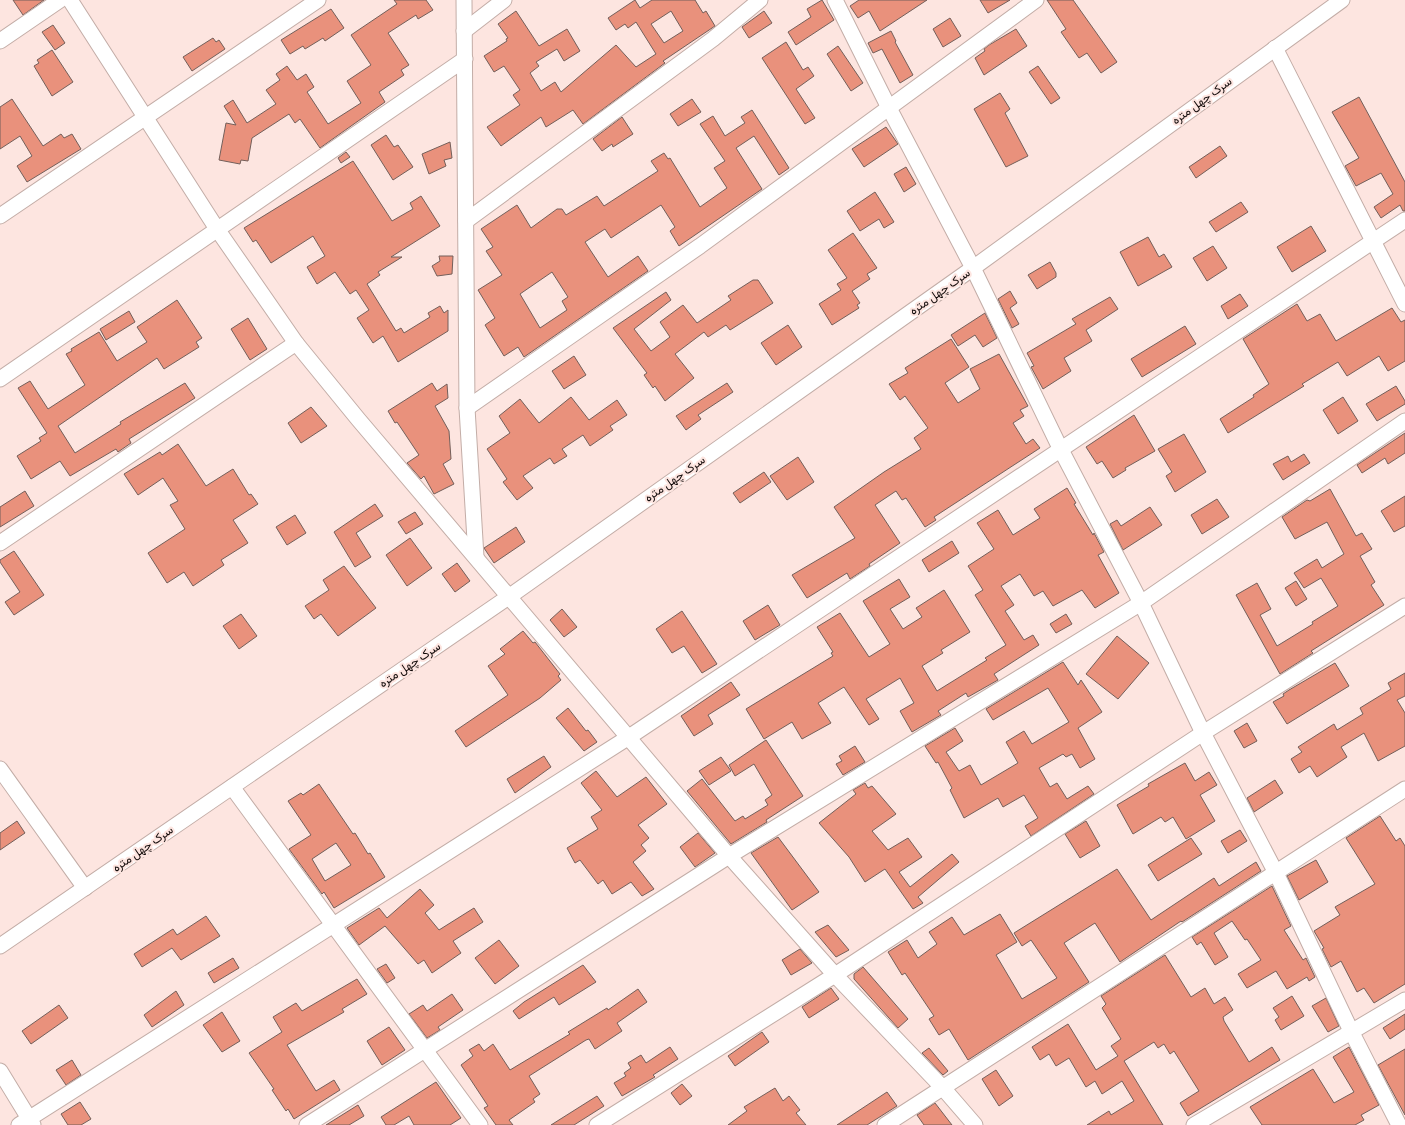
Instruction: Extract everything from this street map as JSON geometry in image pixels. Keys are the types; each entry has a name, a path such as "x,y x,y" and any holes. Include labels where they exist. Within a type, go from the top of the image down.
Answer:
{"street":[{"path":"0,41 60,0"},
{"path":"70,0 217,229 296,343 358,420 510,596 729,856 835,975 943,1088 975,1125"},
{"path":"0,216 318,0"},
{"path":"464,0 466,408 476,557"},
{"path":"464,31 504,0"},
{"path":"466,220 713,39 760,0"},
{"path":"835,0 888,108 973,268 1060,448 1141,603 1203,733 1276,873 1351,1031 1400,1125"},
{"path":"466,408 700,246 1036,0"},
{"name":"سرک چهل متره","path":"0,946 510,596 973,268 1342,0"},
{"path":"1275,48 1405,304"},
{"path":"0,379 465,59"},
{"path":"0,1071 27,1123 333,925 628,737 1060,448 1405,220"},
{"path":"0,543 296,343"},
{"path":"307,1125 729,856 1141,603 1405,421"},
{"path":"597,1125 835,975 1203,733 1405,606"},
{"path":"0,769 85,888"},
{"path":"232,787 480,1125"},
{"path":"885,1125 1405,789"},
{"path":"1194,1125 1405,1000"}],"building":[{"path":"13,0 44,0 23,15"},
{"path":"394,0 426,0 433,10 418,19 416,15 388,33 409,65 401,70 404,75 379,92 385,102 320,148 300,119 295,123 289,114 252,138 248,161 241,160 240,164 219,160 226,123 236,125 224,106 233,100 247,123 276,104 266,90 280,80 276,74 287,66 297,80 306,74 314,87 307,92 328,124 361,103 347,81 371,65 351,35 397,4"},
{"path":"635,0 640,8 652,0 695,0 703,13 706,11 715,26 663,61 665,63 583,124 573,110 546,127 541,117 501,146 487,127 520,105 513,95 520,90 504,66 494,72 484,56 507,41 506,39 508,38 498,24 516,11 539,46 567,29 580,51 564,61 557,49 536,62 539,66 530,73 541,91 555,82 561,92 616,45 636,67 656,54 636,22 628,28 625,24 616,30 608,18","holes":["671,11 683,31 664,43 651,24"]},
{"path":"822,0 834,20 796,45 788,32 811,17 807,9"},
{"path":"859,0 927,0 880,31 869,11 858,18 850,6"},
{"path":"980,0 1010,0 988,13"},
{"path":"1047,0 1073,0 1117,62 1101,73 1087,53 1079,58 1061,32 1066,29"},
{"path":"331,9 344,28 325,41 323,38 305,49 303,46 290,54 281,40"},
{"path":"764,11 772,23 749,38 742,27"},
{"path":"950,18 961,36 943,47 933,29"},
{"path":"53,25 65,43 55,50 42,32"},
{"path":"1016,29 1027,46 984,75 975,58 985,51 984,49 989,45"},
{"path":"891,31 896,41 895,42 913,75 900,83 882,49 873,53 868,43"},
{"path":"213,38 216,42 219,40 225,49 192,71 183,57"},
{"path":"786,42 803,70 808,67 814,76 796,89 815,118 805,124 762,58"},
{"path":"838,46 863,83 851,91 827,54"},
{"path":"52,50 73,82 52,96 34,66 39,63 37,60"},
{"path":"1038,66 1060,98 1051,104 1029,72"},
{"path":"1000,93 1010,109 1005,113 1028,156 1006,167 974,109"},
{"path":"1359,97 1405,182 1405,211 1403,211 1400,205 1381,218 1374,207 1393,194 1381,173 1356,186 1345,166 1359,158 1332,112"},
{"path":"12,99 43,146 61,134 64,138 72,134 81,149 27,182 17,166 32,156 20,136 0,149 0,107"},
{"path":"692,99 701,112 678,126 670,114"},
{"path":"752,110 789,168 779,175 754,136 736,148 762,189 679,246 670,231 675,227 661,205 611,238 605,229 585,242 608,277 638,256 648,271 524,357 518,347 504,356 485,325 495,318 478,290 502,275 486,251 493,247 481,229 517,205 531,228 557,209 562,209 566,215 597,196 604,206 658,171 651,161 664,153 668,159 670,158 700,207 727,188 714,168 725,161 700,124 713,116 725,136 745,123 741,117","holes":["552,272 568,297 562,301 567,310 540,328 520,294"]},
{"path":"622,117 633,134 613,147 612,144 602,151 593,139"},
{"path":"886,127 898,144 864,167 852,149"},
{"path":"386,135 394,147 398,145 413,167 393,180 371,145"},
{"path":"450,142 452,158 444,160 446,166 429,174 422,154"},
{"path":"1220,146 1227,156 1196,178 1189,167"},
{"path":"346,152 350,157 341,163 338,158"},
{"path":"353,161 392,221 413,209 410,203 421,196 440,226 391,257 402,257 378,272 380,275 367,284 396,331 401,328 404,333 430,317 428,313 440,306 444,313 448,310 448,331 398,362 383,336 373,343 357,318 369,310 356,290 350,294 335,272 317,284 307,267 325,256 313,236 271,263 256,240 253,242 244,228"},
{"path":"906,167 916,184 904,192 894,174"},
{"path":"875,192 894,222 884,228 879,219 860,231 847,211"},
{"path":"1241,202 1248,212 1216,232 1209,222"},
{"path":"1311,226 1326,251 1292,272 1277,247"},
{"path":"853,233 877,268 867,274 870,279 852,291 860,303 857,305 859,308 832,325 819,304 841,290 837,284 847,278 828,250"},
{"path":"1148,237 1159,257 1164,254 1172,267 1138,286 1120,252"},
{"path":"1213,246 1227,268 1207,281 1193,258"},
{"path":"439,256 453,256 452,274 437,276 432,266 440,261"},
{"path":"1050,262 1056,273 1056,277 1037,289 1028,275"},
{"path":"753,280 758,280 773,303 730,330 726,325 708,337 704,332 675,354 694,378 665,401 655,386 653,388 644,375 647,373 613,328 666,292 671,300 634,329 651,351 670,337 660,322 683,305 697,323 731,300 728,296"},
{"path":"1010,291 1017,303 1010,308 1019,324 1012,328 998,299"},
{"path":"1240,294 1248,306 1228,319 1221,306"},
{"path":"1110,297 1118,309 1086,330 1092,341 1064,358 1071,371 1043,389 1031,367 1034,366 1027,353 1076,324 1072,319"},
{"path":"177,300 202,338 196,342 199,347 164,369 157,358 58,426 75,453 121,424 120,422 185,383 195,398 129,439 131,443 118,452 116,449 70,476 60,461 31,479 17,456 41,441 39,438 47,433 18,388 30,381 48,409 85,385 66,354 72,351 71,349 99,332 117,361 147,342 137,327"},
{"path":"1297,304 1307,321 1320,314 1336,341 1392,308 1401,322 1405,320 1405,361 1388,371 1379,356 1347,376 1338,362 1302,384 1304,386 1228,433 1220,419 1254,397 1253,395 1269,384 1243,339"},
{"path":"129,311 135,322 106,340 100,329"},
{"path":"985,313 997,338 983,347 975,335 958,346 951,335"},
{"path":"248,318 267,349 250,360 231,329"},
{"path":"788,325 802,347 776,365 761,343"},
{"path":"1185,326 1196,344 1142,377 1131,359"},
{"path":"951,339 969,367 945,383 958,403 980,389 970,369 999,354 1028,406 1020,410 1024,416 1013,423 1026,444 1033,439 1040,448 934,517 936,520 925,527 906,498 902,500 896,491 875,505 900,543 850,579 847,573 807,598 792,575 855,538 834,507 884,472 921,449 914,438 928,428 905,396 900,400 889,384 908,373 905,368"},
{"path":"574,356 586,375 564,389 552,371"},
{"path":"432,383 437,391 447,384 448,398 435,406 449,431 451,459 443,464 454,484 434,494 424,476 421,479 407,463 419,455 388,411"},
{"path":"727,383 733,392 698,415 701,419 686,430 676,416"},
{"path":"1396,386 1405,401 1405,404 1377,421 1366,404"},
{"path":"571,397 589,420 617,400 627,415 610,426 613,430 590,446 583,435 562,449 567,456 554,464 550,458 523,476 533,488 517,500 503,482 507,479 487,449 510,433 499,416 520,399 539,423"},
{"path":"1343,397 1358,421 1338,434 1323,410"},
{"path":"311,407 327,426 301,443 288,423"},
{"path":"1134,415 1155,451 1125,468 1126,470 1113,478 1102,461 1097,464 1086,447"},
{"path":"1405,433 1405,453 1388,464 1385,458 1362,473 1357,465"},
{"path":"1184,434 1206,472 1175,492 1166,476 1172,472 1158,449"},
{"path":"178,444 206,486 233,469 249,495 251,494 258,504 233,520 248,543 221,560 224,565 193,586 184,572 167,583 148,553 185,529 170,505 178,501 163,478 138,495 124,474 160,452 162,455"},
{"path":"1304,454 1310,463 1283,480 1273,464 1288,456 1291,462"},
{"path":"798,457 814,482 787,500 770,476"},
{"path":"764,472 771,482 740,503 733,493"},
{"path":"1067,488 1076,503 1074,504 1093,535 1094,533 1104,552 1098,555 1119,593 1095,608 1082,590 1053,606 1043,591 1034,596 1020,574 1001,586 1014,605 1005,611 1024,640 1033,635 1039,645 994,674 998,680 968,697 966,693 938,711 941,715 912,732 900,711 914,703 900,678 866,699 879,719 869,725 844,687 818,703 831,723 802,739 792,722 764,739 746,709 833,656 831,653 833,652 817,627 840,613 869,657 890,644 863,601 899,579 910,597 890,609 903,629 922,617 916,608 944,590 970,632 941,650 943,653 922,666 937,691 987,660 985,658 1006,645 975,595 983,590 968,566 994,549 977,523 998,510 1013,535 1040,518 1034,509"},
{"path":"1330,489 1356,536 1362,533 1372,549 1360,556 1375,582 1371,585 1384,605 1311,651 1313,653 1280,674 1236,595 1257,583 1271,609 1260,615 1277,646 1313,624 1312,622 1338,606 1321,578 1304,588 1294,573 1317,559 1322,568 1344,554 1327,522 1295,539 1282,517 1307,500 1310,501"},
{"path":"25,491 34,506 0,527 0,507"},
{"path":"1405,496 1405,526 1394,532 1381,511"},
{"path":"1217,499 1229,517 1202,534 1191,515"},
{"path":"375,504 383,516 356,533 371,557 355,567 334,532"},
{"path":"1150,507 1162,525 1123,550 1110,524 1117,520 1121,526"},
{"path":"415,512 423,524 406,534 398,522"},
{"path":"295,515 306,533 287,545 276,527"},
{"path":"516,527 525,542 494,563 484,548"},
{"path":"410,538 432,568 407,586 386,555"},
{"path":"952,541 959,553 929,572 922,560"},
{"path":"14,551 44,595 14,615 5,602 20,592 0,560"},
{"path":"457,563 470,581 455,592 442,574"},
{"path":"344,566 376,608 338,636 321,614 314,619 305,606 329,590 323,580"},
{"path":"1296,581 1307,599 1296,606 1285,588"},
{"path":"768,605 780,625 755,640 743,621"},
{"path":"562,609 577,627 564,637 550,620"},
{"path":"682,611 717,664 702,673 684,646 672,653 656,629"},
{"path":"241,614 257,636 239,649 223,626"},
{"path":"1066,614 1072,624 1056,633 1050,624"},
{"path":"523,631 533,643 535,642 560,674 558,676 561,680 540,698 466,747 455,731 508,695 488,666 505,654 500,649"},
{"path":"1117,636 1149,663 1118,699 1086,674"},
{"path":"1063,662 1078,685 1081,680 1102,712 1078,728 1095,759 1080,768 1072,754 1066,757 1063,754 1039,768 1050,787 1057,783 1067,799 1088,786 1094,794 1031,836 1025,826 1038,818 1024,795 1003,807 998,798 964,818 950,790 952,788 938,762 936,763 925,746 955,728 963,741 946,752 959,771 970,765 981,785 1018,763 1006,742 1024,731 1032,744 1069,722 1048,688 993,720 986,709"},
{"path":"1335,663 1349,686 1287,724 1273,702 1284,696 1283,694 1289,690"},
{"path":"1405,673 1405,696 1397,700 1405,713 1405,746 1378,761 1364,733 1341,747 1347,757 1317,777 1310,766 1299,773 1291,759 1302,752 1298,747 1334,724 1337,730 1363,714 1360,708 1391,689 1388,683"},
{"path":"731,682 740,695 708,715 713,724 694,736 681,716"},
{"path":"568,708 586,731 588,730 597,742 584,751 556,718"},
{"path":"1247,723 1257,741 1244,748 1234,731"},
{"path":"766,740 803,796 766,820 767,822 731,844 687,791 702,779 735,821 743,816 745,819 768,805 765,800 772,795 754,764 735,776 729,765"},
{"path":"855,746 865,762 843,775 836,764 842,761 839,756"},
{"path":"544,756 551,767 515,793 507,779"},
{"path":"721,757 731,771 709,785 699,771"},
{"path":"1185,763 1195,781 1209,772 1217,785 1200,795 1215,821 1186,839 1173,817 1165,822 1161,817 1133,834 1117,805 1149,786 1148,784"},
{"path":"596,771 617,797 646,777 667,804 638,825 649,838 641,845 646,851 633,862 654,889 642,896 631,882 612,894 603,880 598,884 580,860 575,863 567,848 598,829 591,817 602,810 581,783"},
{"path":"1275,780 1283,793 1254,812 1247,798"},
{"path":"865,783 868,788 872,786 896,814 872,831 888,850 908,838 922,857 899,872 910,887 952,854 959,862 918,897 923,903 913,909 885,869 865,882 849,857 819,823 856,794 853,790"},
{"path":"319,784 353,834 355,833 368,854 370,853 385,877 334,908 324,892 322,894 289,849 311,835 288,801 301,793 303,795","holes":["336,843 351,865 325,881 312,859"]},
{"path":"1380,816 1396,841 1400,838 1405,846 1405,984 1374,1003 1364,988 1357,992 1341,961 1331,967 1322,949 1324,948 1314,931 1340,915 1335,907 1375,884 1346,838"},
{"path":"17,821 25,833 0,850 0,833"},
{"path":"1086,821 1100,846 1080,858 1065,834"},
{"path":"1240,830 1247,841 1228,853 1221,841"},
{"path":"698,833 715,853 695,867 680,847"},
{"path":"778,837 819,892 792,910 751,853"},
{"path":"1191,838 1202,854 1158,881 1148,865"},
{"path":"1316,860 1328,882 1299,900 1287,876"},
{"path":"1256,862 1261,871 1182,922 1181,921 1120,962 1095,923 1064,943 1089,982 968,1060 949,1029 939,1035 929,1019 934,1016 905,973 902,975 888,952 907,940 918,958 937,944 929,932 952,917 964,935 1000,914 1017,942 996,955 1022,999 1057,978 1031,940 1022,946 1014,933 1117,869 1151,920 1214,878 1219,886"},
{"path":"1272,886 1291,926 1284,930 1303,960 1306,958 1315,977 1309,981 1307,977 1287,989 1276,971 1247,988 1238,974 1261,960 1247,939 1245,940 1232,921 1214,933 1228,957 1215,965 1201,942 1197,945 1192,937"},
{"path":"420,889 434,905 425,913 439,930 474,908 483,922 453,941 461,953 432,973 424,960 418,964 385,926 359,945 347,928 379,908 387,918"},
{"path":"206,916 220,936 181,960 172,948 142,967 134,954 173,929 177,935"},
{"path":"828,925 849,950 836,957 815,932"},
{"path":"499,940 519,966 495,984 475,958"},
{"path":"800,949 812,963 791,975 782,960"},
{"path":"1165,955 1191,997 1205,988 1214,1004 1225,997 1233,1010 1223,1017 1224,1021 1249,1062 1272,1047 1280,1060 1188,1116 1180,1103 1199,1091 1174,1051 1170,1054 1164,1044 1158,1048 1154,1042 1124,1061 1163,1125 1087,1125 1109,1111 1111,1115 1134,1101 1122,1081 1102,1094 1095,1081 1086,1087 1069,1058 1056,1066 1049,1054 1040,1060 1032,1047 1068,1024 1096,1070 1118,1056 1111,1046 1121,1039 1102,1008 1106,1004 1101,996"},
{"path":"233,958 239,968 214,983 208,973"},
{"path":"386,964 395,978 387,983 377,969"},
{"path":"583,965 596,982 559,1005 554,997 519,1019 513,1011 524,1002"},
{"path":"863,967 908,1019 898,1028 854,979 854,974"},
{"path":"357,979 367,994 342,1009 344,1012 287,1045 316,1091 334,1080 340,1090 294,1119 288,1109 286,1111 272,1090 274,1089 249,1053 282,1032 273,1017 296,1003 302,1011"},
{"path":"831,988 839,999 809,1018 802,1007"},
{"path":"638,989 647,1002 617,1023 622,1031 595,1049 589,1039 586,1040 529,1076 540,1094 533,1099 535,1102 509,1120 513,1125 496,1125 484,1108 488,1106 461,1065 473,1056 469,1050 479,1044 484,1051 493,1044 510,1070 570,1034 568,1032 607,1008 608,1010"},
{"path":"176,991 184,1005 152,1027 144,1015"},
{"path":"452,994 463,1010 438,1027 440,1030 427,1038 409,1014 423,1005 427,1011"},
{"path":"1292,996 1304,1016 1281,1030 1275,1020 1279,1017 1273,1008"},
{"path":"1326,998 1339,1026 1328,1032 1312,1006"},
{"path":"59,1005 68,1018 31,1044 22,1031"},
{"path":"222,1012 240,1041 222,1052 203,1025"},
{"path":"1405,1014 1405,1029 1390,1039 1383,1028"},
{"path":"389,1027 405,1050 382,1065 367,1041"},
{"path":"762,1032 769,1042 735,1066 728,1056"},
{"path":"670,1047 678,1059 653,1075 655,1077 622,1096 614,1083 626,1076 624,1073 631,1068 628,1063 641,1055 646,1063"},
{"path":"1349,1047 1379,1105 1361,1115 1364,1120 1355,1125 1262,1125 1250,1107 1313,1069 1334,1103 1354,1092 1333,1057"},
{"path":"929,1048 948,1071 943,1075 922,1053"},
{"path":"1405,1049 1405,1115 1378,1065"},
{"path":"72,1060 81,1075 66,1085 56,1070"},
{"path":"996,1070 1013,1096 999,1106 982,1079"},
{"path":"436,1082 461,1118 450,1125 414,1125 409,1116 394,1125 386,1125 381,1117"},
{"path":"682,1084 692,1096 680,1105 671,1093"},
{"path":"775,1088 783,1101 789,1096 800,1110 796,1113 806,1125 728,1125 747,1111 744,1107"},
{"path":"887,1092 897,1106 867,1125 837,1125"},
{"path":"597,1096 604,1106 574,1125 551,1125"},
{"path":"80,1102 91,1119 81,1125 68,1125 61,1114"},
{"path":"935,1103 952,1125 924,1125 917,1115"},
{"path":"358,1105 364,1116 349,1125 326,1125"}]}
